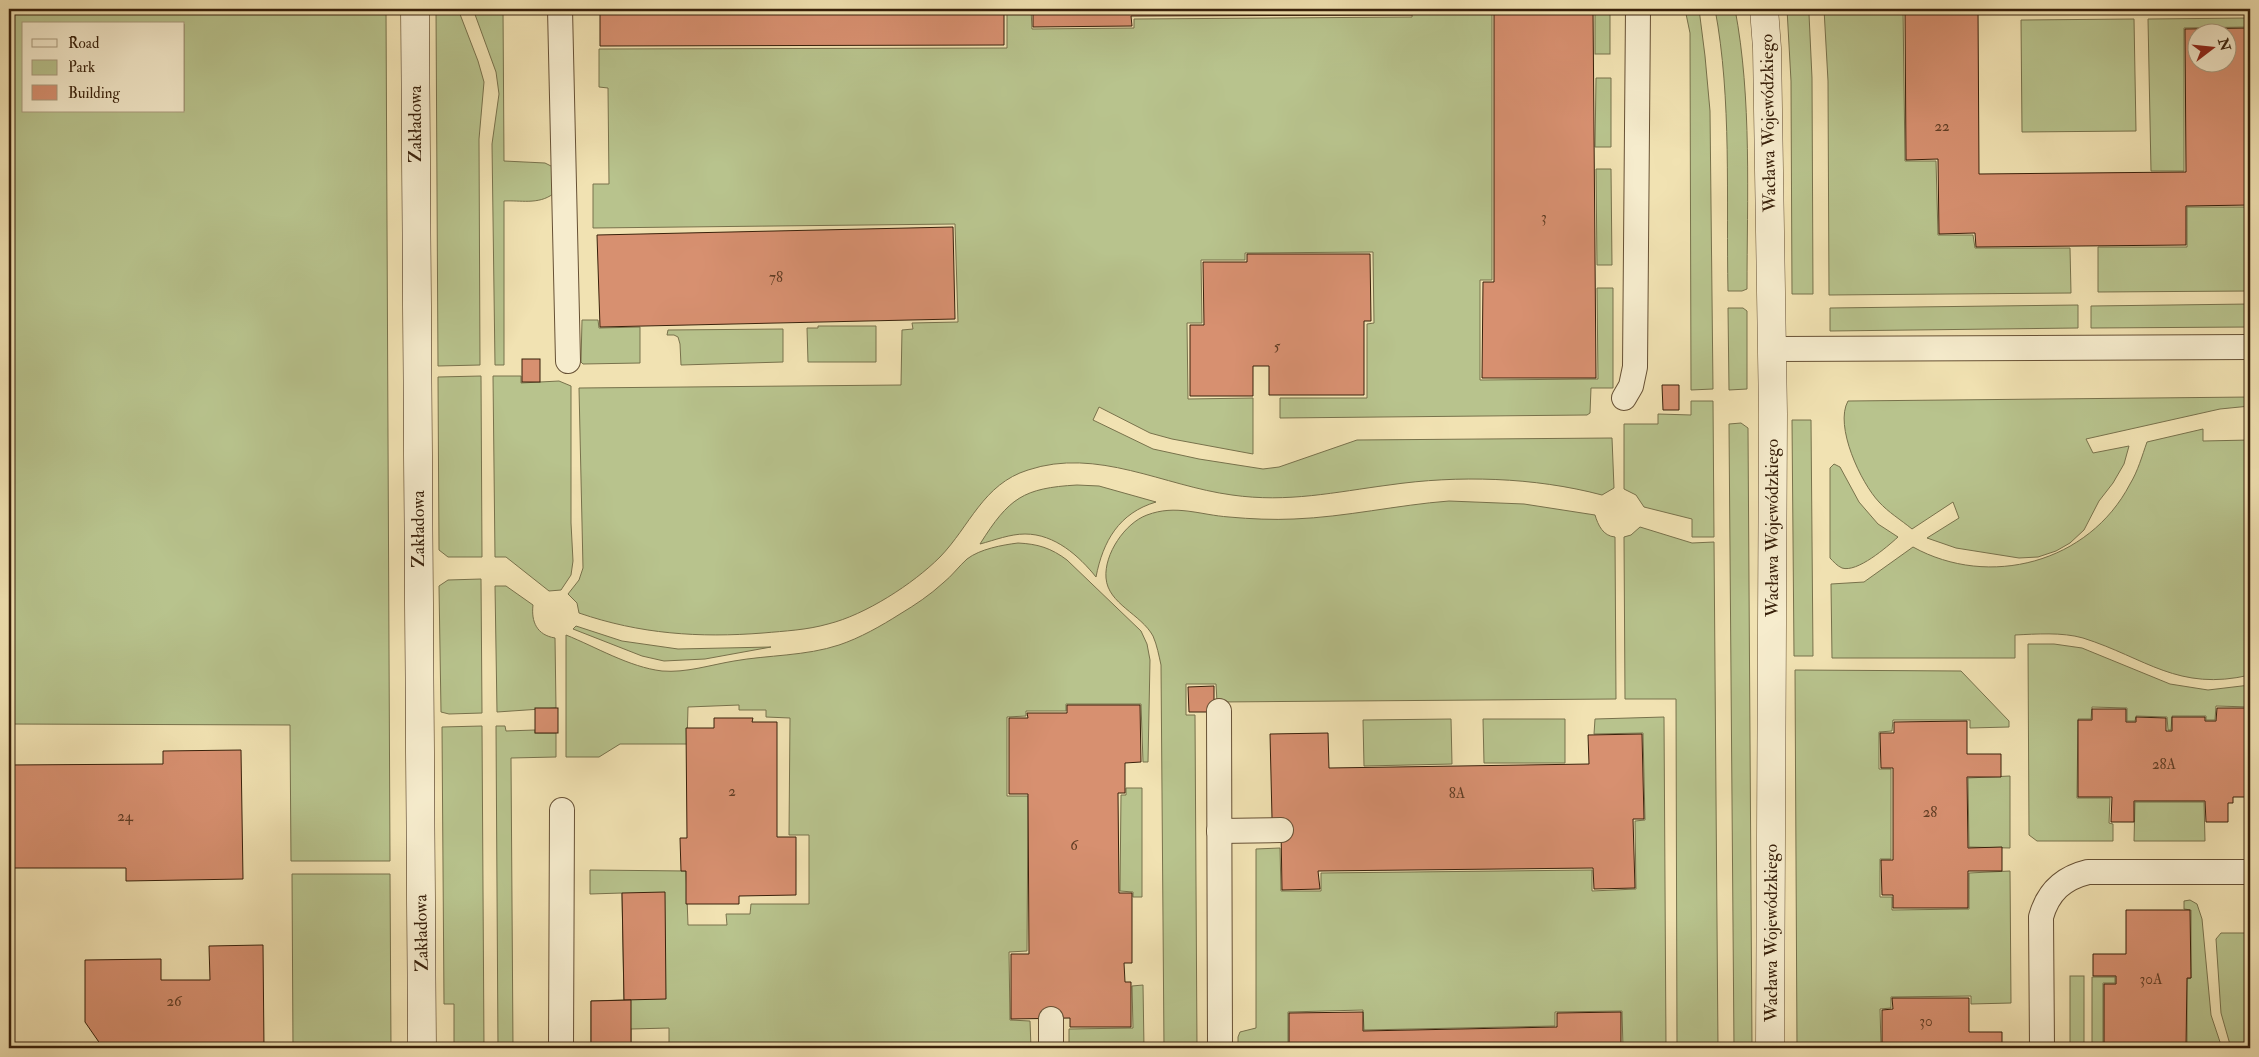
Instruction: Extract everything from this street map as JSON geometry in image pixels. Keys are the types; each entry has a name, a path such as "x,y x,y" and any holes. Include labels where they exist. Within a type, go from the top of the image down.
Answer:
{"street":[{"name":"Zakładowa","path":"414,9 422,1048"},
{"name":"Wacława Wojewódzkiego","path":"1764,9 1768,58 1772,349 1770,1048"}],"lane":[{"path":"560,9 568,361"},
{"path":"1624,398 1631,386 1636,367 1638,9"},
{"path":"1772,349 2250,347"},
{"path":"1219,711 1220,1048"},
{"path":"561,1048 562,810"},
{"path":"1219,831 1281,830"},
{"path":"2042,1048 2041,917 2049,898 2063,881 2074,875 2088,872 2250,872"},
{"path":"1051,1018 1051,1048"}],"green space":[{"path":"9,9 386,9 390,861 291,861 290,725 9,724"},
{"path":"436,9 458,9 484,82 479,139 480,365 438,366"},
{"path":"473,9 503,9 504,161 545,163 555,168 553,194 535,201 504,201 504,365 495,365 492,144 499,94 496,72"},
{"path":"1007,9 1031,9 1032,29 1134,28 1134,19 1412,17 1413,11 1492,9 1492,280 1480,280 1480,380 1598,379 1597,288 1613,288 1613,388 1591,388 1590,413 1587,415 1280,418 1280,398 1367,398 1367,324 1374,323 1373,252 1245,253 1245,260 1201,260 1202,323 1187,323 1188,399 1253,398 1253,454 1150,433 1099,407 1093,420 1153,449 1199,459 1263,469 1279,467 1357,440 1612,438 1614,488 1602,495 1550,484 1469,479 1415,482 1311,496 1273,498 1232,495 1105,465 1054,464 1028,470 1013,476 999,485 978,507 951,545 929,567 888,597 842,620 788,631 716,635 647,630 624,626 579,613 577,603 568,594 579,580 583,568 579,388 901,385 902,330 913,329 912,323 958,322 955,224 593,228 593,184 609,184 608,88 599,87 599,49 1007,48"},
{"path":"1595,9 1610,9 1610,54 1595,54"},
{"path":"1685,9 1699,9 1710,111 1713,389 1691,390 1690,33"},
{"path":"1715,9 1735,9 1744,78 1748,184 1747,289 1742,291 1728,291 1726,114 1724,78"},
{"path":"1787,9 1808,9 1809,14 1812,78 1813,294 1792,294 1791,81"},
{"path":"1824,9 1903,9 1905,161 1936,161 1938,235 1973,235 1975,248 2070,248 2071,293 1829,295 1828,81"},
{"path":"2250,18 2250,27 2236,27 2236,22 2186,22 2186,28 2184,28 2184,171 2151,171 2148,19"},
{"path":"2134,19 2136,131 2022,132 2021,20"},
{"path":"1596,78 1611,78 1611,147 1595,147"},
{"path":"1596,169 1611,169 1612,265 1597,265"},
{"path":"2187,207 2250,207 2250,291 2098,292 2098,247 2187,247"},
{"path":"2250,304 2250,327 2091,328 2091,306"},
{"path":"2078,305 2078,328 1830,331 1830,308"},
{"path":"1728,308 1743,308 1747,311 1747,389 1729,390"},
{"path":"582,320 598,320 599,328 640,327 640,363 583,364 581,362"},
{"path":"818,326 876,326 876,362 808,362 807,328 818,328"},
{"path":"783,329 783,362 681,365 678,337 667,335 668,330"},
{"path":"481,376 482,557 448,557 439,550 438,377"},
{"path":"493,376 521,376 521,383 559,381 571,386 571,523 573,561 571,575 561,590 549,591 506,557 495,557"},
{"path":"2250,397 2250,406 2220,409 2086,439 2093,453 2129,446 2124,464 2113,483 2099,501 2084,530 2070,543 2056,551 2038,557 2019,558 1956,548 1927,538 1959,518 1953,502 1912,529 1886,509 1872,493 1852,454 1844,425 1848,401"},
{"path":"1691,401 1713,401 1714,537 1692,537 1692,519 1644,507 1636,495 1624,489 1624,424 1658,424 1658,414 1691,415"},
{"path":"1792,420 1811,420 1813,656 1794,656"},
{"path":"1741,423 1748,428 1752,1048 1734,1048 1729,424"},
{"path":"2203,429 2203,441 2250,440 2250,675 2225,679 2202,679 2182,676 2083,638 2058,634 2015,635 2015,658 1832,658 1831,584 1864,582 1913,547 1942,560 1973,566 2004,566 2035,561 2063,550 2089,533 2112,511 2133,479 2147,442"},
{"path":"1834,464 1840,467 1859,502 1878,524 1898,537 1871,558 1856,567 1848,569 1840,567 1830,558 1830,468"},
{"path":"1077,485 1099,486 1156,502 1132,513 1115,530 1103,552 1096,577 1074,554 1056,542 1036,535 1019,534 980,544 1000,516 1019,498 1043,489"},
{"path":"1449,501 1524,504 1595,515 1599,526 1604,532 1615,537 1616,699 1217,702 1216,684 1186,684 1186,715 1195,715 1197,1048 1164,1048 1161,665 1157,647 1148,628 1112,595 1108,587 1106,569 1112,550 1124,532 1139,519 1168,510 1237,518 1294,519 1333,516"},
{"path":"1640,527 1692,543 1714,542 1718,1048 1677,1048 1676,699 1625,699 1624,537 1631,535"},
{"path":"1018,543 1044,547 1067,560 1141,631 1147,644 1150,660 1148,762 1143,762 1141,704 1066,704 1066,711 1026,711 1026,716 1007,717 1007,796 1028,796 1027,951 1009,952 1010,1020 1030,1021 1031,1048 969,1048 969,1046 961,1044 897,1044 897,1048 704,1048 703,1045 669,1045 669,1028 631,1029 631,1048 591,1048 591,1001 624,1000 622,893 590,894 590,870 686,871 688,925 727,925 726,914 750,914 751,904 809,904 809,835 789,835 790,718 766,717 766,710 739,710 739,705 688,707 687,744 620,744 599,757 566,757 566,635 625,661 662,671 689,670 747,659 826,649 870,631 917,603 933,592 972,556 991,548"},
{"path":"481,579 482,713 449,714 441,712 439,586 448,580"},
{"path":"495,586 506,586 533,605 533,617 536,627 544,634 555,638 556,708 497,712"},
{"path":"576,626 622,641 678,649 771,647 705,659 664,661 642,656 573,629"},
{"path":"2028,644 2054,644 2082,648 2170,684 2208,690 2250,685 2250,707 2216,706 2215,720 2206,720 2206,716 2172,716 2171,730 2168,730 2167,717 2136,716 2135,721 2127,721 2127,708 2092,707 2091,719 2078,719 2077,798 2110,798 2109,823 2113,824 2113,841 2037,841 2029,835"},
{"path":"1795,670 1961,671 2009,721 2009,727 1970,728 1970,720 1893,720 1892,731 1879,732 1879,769 1891,769 1891,859 1880,859 1880,897 1892,897 1892,910 1969,909 1969,873 2010,871 2011,1003 1971,1004 1971,996 1891,997 1891,1008 1880,1009 1881,1045 1889,1046 1889,1048 1797,1048"},
{"path":"1664,717 1666,1048 1623,1048 1622,1011 1555,1012 1555,1026 1364,1030 1363,1010 1288,1012 1288,1048 1238,1048 1240,1032 1256,1028 1256,849 1280,848 1281,891 1321,891 1321,873 1592,870 1592,891 1636,889 1635,821 1645,820 1643,733 1594,734 1595,719"},
{"path":"1451,719 1452,764 1364,766 1363,720"},
{"path":"1483,719 1565,719 1565,763 1484,763"},
{"path":"482,726 484,1048 454,1048 454,1004 444,1004 442,727"},
{"path":"496,726 505,726 506,731 535,730 535,733 556,733 556,757 511,758 513,1048 498,1048"},
{"path":"2010,776 2010,848 1969,847 1968,778"},
{"path":"1126,788 1142,788 1142,897 1133,897 1133,892 1120,891 1121,795 1126,795"},
{"path":"2135,802 2204,802 2205,841 2134,841"},
{"path":"292,874 390,874 391,1048 293,1048"},
{"path":"2190,900 2197,904 2202,919 2211,1015 2222,1048 2187,1048 2187,979 2191,978 2191,910 2184,909 2184,901"},
{"path":"2221,933 2250,933 2250,1048 2231,1048 2221,1013 2216,939"},
{"path":"2070,976 2084,976 2084,1048 2070,1048"},
{"path":"2092,977 2115,977 2115,983 2103,983 2103,1048 2092,1048"},
{"path":"1143,985 1144,1048 1069,1048 1069,1029 1133,1028 1132,986"}],"building":[{"path":"600,9 1004,9 1004,45 600,46"},
{"path":"1033,9 1412,9 1412,15 1131,16 1132,26 1033,27"},
{"path":"1494,9 1593,9 1596,378 1482,378 1483,282 1494,282"},
{"path":"1905,9 1978,9 1979,174 2186,172 2185,29 2186,72 2236,72 2236,28 2250,28 2250,205 2186,206 2186,245 1976,247 1975,233 1939,234 1938,159 1906,160"},
{"path":"953,227 955,319 600,327 597,235"},
{"path":"1247,254 1370,254 1371,321 1364,321 1364,395 1269,395 1269,366 1253,366 1253,396 1190,396 1190,325 1204,325 1203,262 1247,262"},
{"path":"522,359 540,359 540,382 522,382"},
{"path":"1662,385 1679,385 1679,410 1663,410"},
{"path":"1214,686 1214,712 1189,712 1188,687"},
{"path":"1067,705 1140,705 1141,762 1125,763 1125,793 1118,793 1119,893 1132,893 1132,963 1124,963 1125,982 1131,982 1131,1027 1070,1027 1070,1018 1011,1019 1011,954 1029,954 1028,794 1009,794 1009,718 1028,718 1027,713 1067,713"},
{"path":"535,708 558,708 558,733 535,733"},
{"path":"2217,708 2249,708 2250,797 2233,797 2233,803 2228,803 2228,822 2206,822 2205,801 2134,801 2134,822 2111,822 2112,797 2078,797 2078,720 2092,720 2092,709 2126,709 2126,722 2136,722 2136,717 2166,718 2166,731 2172,731 2172,717 2205,717 2205,721 2216,721"},
{"path":"714,718 753,718 752,722 777,722 777,837 796,837 796,895 739,896 739,904 686,904 686,871 681,871 680,838 687,838 686,728 714,728"},
{"path":"1967,721 1967,754 2001,754 2001,777 1967,777 1968,848 2002,847 2002,871 1968,871 1968,908 1893,908 1893,895 1882,895 1881,860 1893,860 1893,768 1881,768 1880,733 1894,733 1894,722"},
{"path":"1328,733 1329,768 1589,764 1588,735 1642,734 1644,819 1633,819 1635,888 1594,889 1593,868 1318,871 1320,889 1282,890 1281,830 1272,818 1270,734"},
{"path":"241,750 243,879 126,881 126,868 9,868 9,765 163,764 163,751"},
{"path":"2247,891 2250,891 2250,923 2248,923"},
{"path":"665,892 666,999 624,1000 622,893"},
{"path":"2126,910 2190,910 2191,978 2187,978 2186,1048 2104,1048 2104,984 2116,984 2116,976 2093,976 2093,954 2126,954"},
{"path":"263,945 264,1048 103,1048 85,1022 85,960 161,959 161,980 210,980 209,946"},
{"path":"1892,998 1969,998 1969,1032 2002,1032 2002,1048 1891,1048 1891,1044 1882,1044 1882,1010 1893,1009"},
{"path":"631,1000 631,1048 591,1048 591,1001"},
{"path":"1363,1012 1363,1031 1557,1027 1557,1013 1621,1012 1621,1048 1289,1048 1289,1013"},
{"path":"897,1044 961,1044 961,1048 897,1048"},
{"path":"636,1045 703,1045 704,1048 636,1048"}]}
